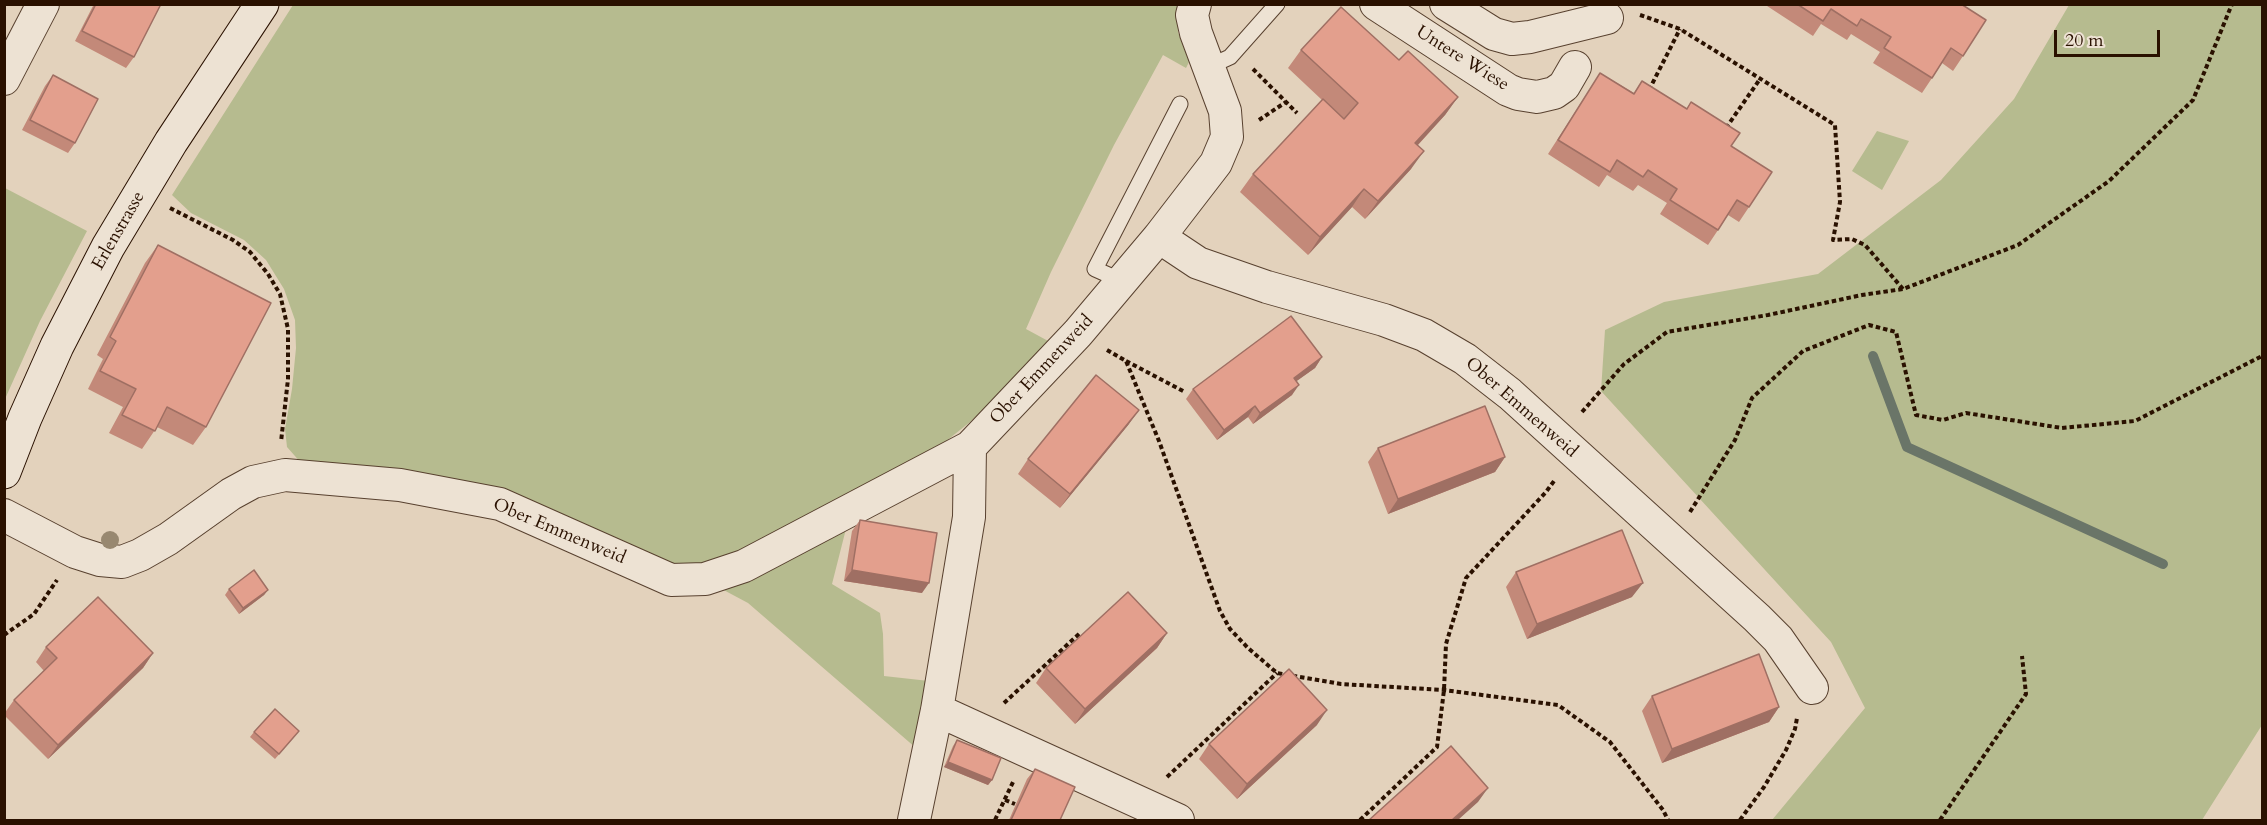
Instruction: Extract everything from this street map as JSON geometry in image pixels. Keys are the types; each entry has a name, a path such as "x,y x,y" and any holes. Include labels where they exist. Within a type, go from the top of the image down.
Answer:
{"street":[{"path":"4,79 44,4"},
{"name":"Erlenstrasse","path":"4,472 57,345 108,247 139,194 262,4"},
{"name":"Ober Emmenweid","path":"4,515 75,552 100,560 122,562 168,539 231,494 253,482 285,475 400,485 500,504 671,580 705,579 744,566 970,447 1078,333 1159,237 1216,163 1227,137 1225,111 1196,33 1192,15 1195,4"},
{"name":"Untere Wiese","path":"1376,4 1508,90 1518,94 1536,97 1554,93 1564,86 1575,67"},
{"name":"Untere Wiese","path":"1446,4 1494,34 1512,39 1622,16"},
{"name":"Ober Emmenweid","path":"1159,237 1198,263 1267,287 1384,320 1424,335 1472,364 1510,394 1778,639 1805,699"},
{"path":"914,820 937,710 969,518 970,447"},
{"path":"937,710 1178,820"}],"lane":[{"path":"1208,67 1230,57 1277,4"},
{"path":"1122,281 1095,269 1180,104"}],"path":[{"path":"1559,439 1624,364 1667,332 1903,289 2018,244 2109,181 2193,100 2232,4"},
{"path":"1622,16 1680,29 1835,125 1840,202 1833,240 1852,239 1865,245 1903,289"},
{"path":"1648,92 1680,29"},
{"path":"1235,51 1297,113"},
{"path":"1724,131 1760,79"},
{"path":"139,194 232,240 250,252 268,274 280,294 288,329 288,379 280,446 285,475"},
{"path":"1672,542 1735,440 1752,398 1803,351 1869,325 1896,332 1916,415 1943,420 1966,413 2062,428 2135,421 2262,356"},
{"path":"1078,333 1185,392"},
{"path":"1126,361 1159,441 1220,611 1230,629 1277,673 1341,684 1444,690 1558,705 1610,742 1663,810 1668,820"},
{"path":"1360,820 1437,747 1444,690 1446,644 1466,578 1546,492 1559,474"},
{"path":"4,635 34,614 75,552"},
{"path":"977,728 1080,633"},
{"path":"1940,820 2026,694 2022,656"},
{"path":"1160,784 1277,673"},
{"path":"1740,820 1764,787 1786,750 1805,699"},
{"path":"995,820 1027,751"},
{"path":"1005,801 1016,804"}],"green space":[{"path":"293,5 1177,5 1178,32 1189,62 1186,68 1163,55 1114,145 1051,272 1026,329 1050,342 1050,346 970,422 935,450 724,565 678,570 302,464 287,447 285,429 296,348 295,320 284,289 266,260 244,240 191,213 172,195"},
{"path":"2069,5 2262,5 2262,725 2202,820 1772,820 1865,708 1831,642 1601,391 1605,330 1664,302 1818,274 1941,180 2014,99"},
{"path":"1877,131 1909,141 1882,190 1852,171"},
{"path":"5,188 87,231 40,321 5,399"},
{"path":"849,517 832,584 880,613 884,676 929,681 916,748 748,603 718,587"}],"building":[{"path":"96,4 161,4 134,57 82,31"},
{"path":"1797,4 1961,4 1986,20 1963,56 1951,48 1932,78 1884,48 1891,37 1861,19 1857,26 1831,9 1823,21"},
{"path":"1341,7 1399,60 1408,51 1458,97 1415,143 1424,151 1378,201 1364,189 1320,237 1253,174 1323,99 1344,119 1358,103 1301,50"},
{"path":"1600,73 1634,94 1642,81 1687,109 1691,102 1740,133 1731,146 1772,172 1749,207 1737,200 1718,230 1670,200 1677,189 1648,170 1643,177 1617,160 1610,172 1558,140"},
{"path":"53,75 98,99 75,143 30,120"},
{"path":"158,245 271,303 206,427 167,407 155,431 122,415 136,389 100,371 116,341 110,337"},
{"path":"1291,316 1322,357 1294,378 1299,385 1260,413 1255,406 1224,430 1193,389"},
{"path":"1096,375 1139,410 1070,494 1028,459"},
{"path":"1485,406 1505,457 1398,499 1378,448"},
{"path":"860,520 937,533 929,583 852,570"},
{"path":"1622,530 1643,583 1537,624 1516,572"},
{"path":"254,570 268,590 243,608 229,589"},
{"path":"1128,592 1167,633 1085,709 1046,668"},
{"path":"98,597 153,653 58,745 14,700 57,658 46,647"},
{"path":"1759,654 1779,707 1672,749 1652,696"},
{"path":"1289,669 1327,710 1247,784 1209,744"},
{"path":"275,709 299,731 279,754 254,732"},
{"path":"957,740 1001,758 992,780 948,762"},
{"path":"1451,746 1488,788 1452,820 1369,820"},
{"path":"1035,769 1075,787 1060,820 1011,820"}],"waterway":[{"path":"1873,356 1907,447 2163,564"}]}
